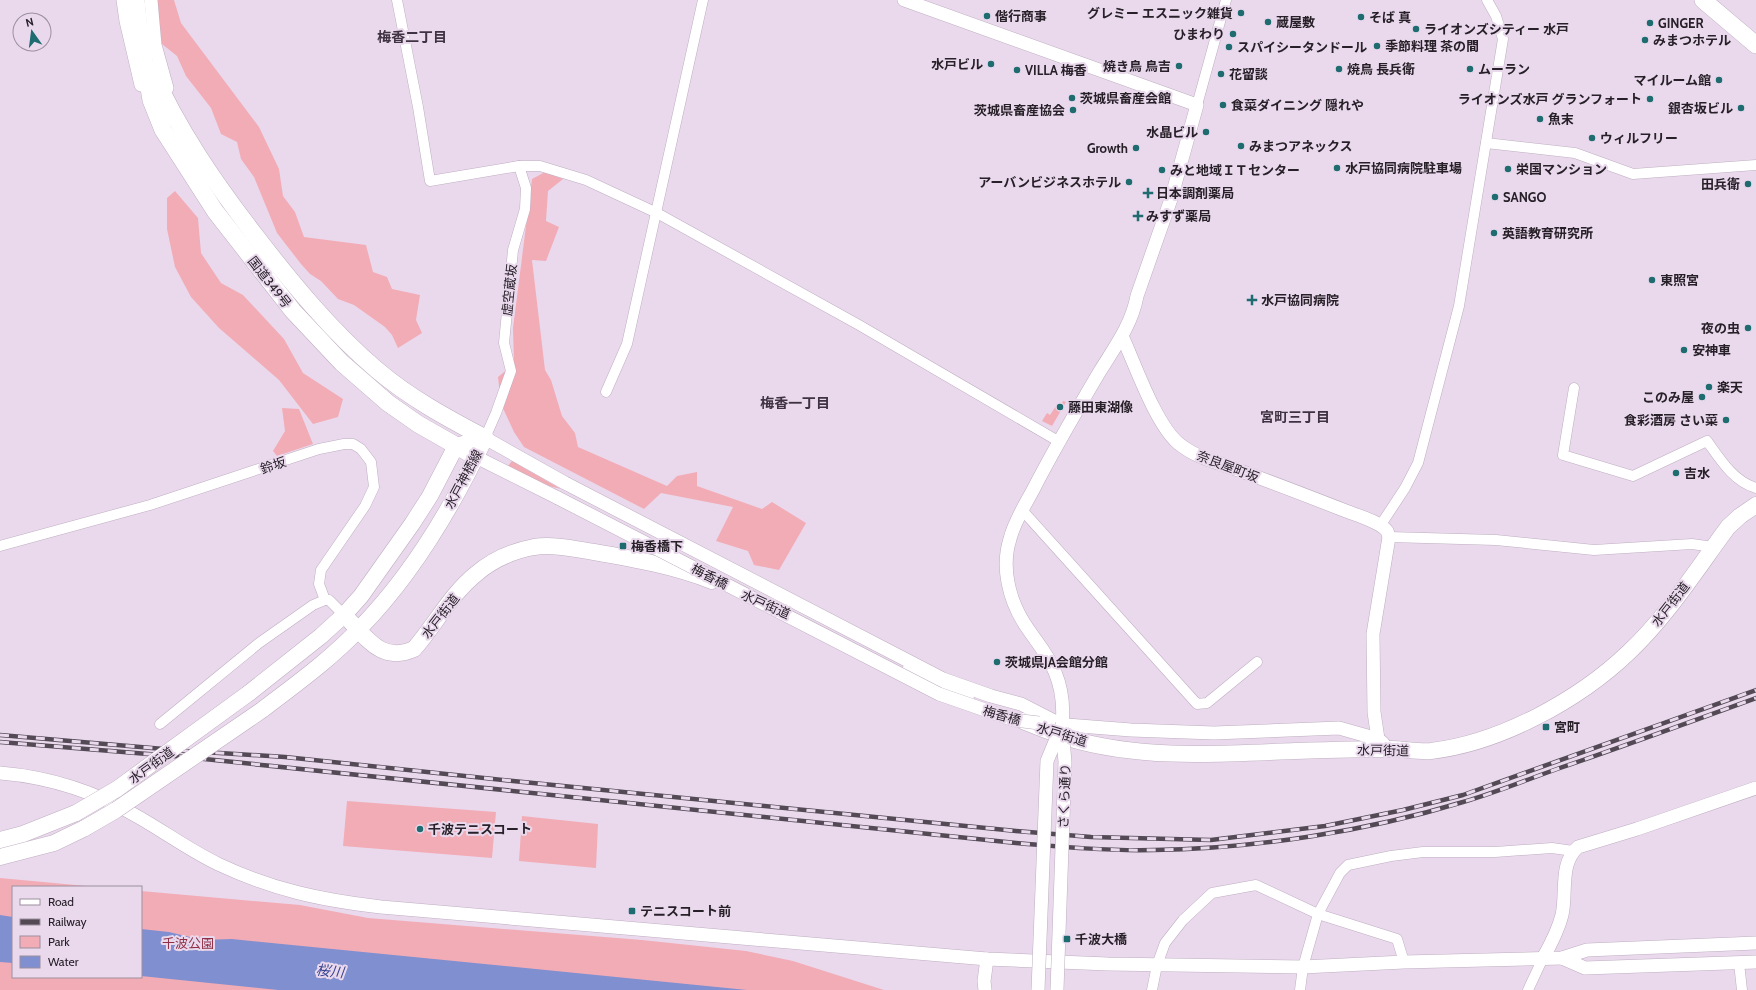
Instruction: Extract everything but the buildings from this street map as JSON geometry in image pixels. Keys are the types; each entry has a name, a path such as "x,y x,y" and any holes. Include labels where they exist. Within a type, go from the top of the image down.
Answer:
{"highway":[{"name":"国道349号","path":"136,0 151,100 163,130 214,210 284,300 317,338 342,363 388,403 418,424 476,457"},
{"path":"1703,0 1756,45"},
{"name":"国道349号","path":"142,47 163,95 194,149 229,201 307,300 348,343 377,370 400,388 428,407 484,438"}],"main road":[{"name":"水戸神栖線","path":"344,615 361,596 412,524 430,496 456,446 484,438"},
{"name":"水戸神栖線","path":"359,629 378,610 425,546 459,491 484,438"},
{"name":"水戸街道","path":"0,840 30,832 76,813 117,789 249,693 318,639 344,615 382,652 394,654 404,653 414,649 461,588 476,574 494,561 512,553 534,547 553,546 658,564 699,576 747,595 830,632 938,686 978,704 1069,738 1110,747 1173,754 1393,749 1430,751 1464,745 1502,732 1553,708 1604,674 1629,652 1670,606 1728,527 1740,516 1756,505"},
{"name":"水戸街道","path":"0,857 54,842 86,828 116,810 262,710 335,653 359,629"}],"street":[{"path":"123,0 126,21 141,85 152,112 163,130"},
{"path":"151,0 151,19 155,45 162,73 169,94 194,149"},
{"path":"397,0 418,107 430,181 519,166 540,166 586,180 657,213 827,307 1058,441"},
{"path":"606,392 627,344 703,0"},
{"path":"904,0 1197,105"},
{"path":"1226,0 1171,199 1137,296 1134,311 1122,336 1058,441 1022,510 1009,539 1006,563 1007,581 1012,599 1023,622 1055,670 1061,692 1062,719 1087,727 1214,733 1339,728 1378,739 1393,749"},
{"path":"1378,739 1374,712 1372,634 1388,537 1386,531 1380,526 1405,488 1418,463 1459,306 1503,39 1496,16 1487,0"},
{"path":"1486,143 1575,153 1633,174 1756,165"},
{"name":"虚空蔵坂","path":"484,438 496,413 511,372 504,343 513,250 525,208 526,188 519,166"},
{"name":"奈良屋町坂","path":"1122,336 1153,407 1168,432 1186,449 1199,457 1295,492 1380,526"},
{"path":"1574,388 1563,455 1633,476 1707,441 1730,472 1740,481 1756,488"},
{"name":"梅香橋","path":"484,438 565,483 943,680 1021,704 1062,719"},
{"name":"鈴坂","path":"0,546 150,505 329,447 353,444 361,449 371,462 374,487 365,506 321,570 319,584 325,600"},
{"name":"梅香橋","path":"476,457 939,694 1014,720 1062,719"},
{"path":"1022,510 1197,704 1207,703 1257,662"},
{"path":"1388,537 1496,540 1594,550 1692,544 1713,546"},
{"path":"160,724 259,643 313,605 325,600 332,602 344,615"},
{"name":"さくら通り","path":"1038,990 1047,761 1062,719"},
{"name":"さくら通り","path":"1057,990 1065,762 1062,719"},
{"path":"0,773 42,780 74,788 107,801 139,817 216,863 255,881 316,898 380,907 987,959 1157,965 1303,967 1404,962 1562,958 1587,950 1756,943"},
{"path":"1300,990 1303,967 1318,914 1340,873 1348,865 1362,861 1423,852 1502,851 1552,848 1572,851 1584,844 1631,831 1756,788"},
{"path":"1528,990 1543,958 1554,940 1559,926 1562,913 1566,867 1572,851"},
{"path":"1152,990 1157,965 1165,943 1183,920 1212,893 1256,885 1318,914 1397,939 1404,962"},
{"path":"1562,958 1585,968 1756,962"},
{"path":"985,990 984,981 987,959"},
{"path":"1739,963 1742,990"}],"green space":[{"path":"157,0 174,0 181,23 259,127 279,169 283,196 295,212 304,237 366,245 373,272 387,277 392,289 420,295 416,320 422,333 398,348 392,335 385,327 354,305 338,299 321,281 310,274 301,264 277,233 254,177 241,159 237,142 221,134 211,108 186,76 177,56 162,44"},
{"path":"545,172 563,179 548,191 546,221 559,227 546,261 532,260 545,370 551,380 562,416 575,433 578,447 667,486 677,476 697,472 697,486 762,509 772,502 806,523 779,570 754,565 748,551 716,541 733,507 661,493 644,509 524,447 514,432 501,404 498,377 514,364 513,328 532,179"},
{"path":"175,191 198,218 201,253 221,283 243,295 284,339 303,373 343,399 338,417 313,424 279,380 219,328 191,297 175,267 167,229 167,198"},
{"path":"1063,401 1066,402 1052,426 1042,421 1047,413 1050,415 1058,403 1061,405"},
{"path":"282,408 299,409 313,444 277,456 273,451 285,431"},
{"path":"512,461 561,489 549,486 508,466"},
{"name":"千波テニスコート","path":"347,801 496,812 492,858 343,846"},
{"path":"522,816 598,824 596,868 519,861"},
{"name":"千波公園","path":"0,878 86,886 12,886 12,978 142,978 142,891 300,905 368,918 642,940 746,951 793,961 884,990 0,990"}],"water":[{"path":"0,915 12,917 12,963 0,962"},
{"name":"桜川","path":"142,929 169,932 202,940 232,939 747,990 278,990 142,976"}],"railway":[{"path":"0,735 187,751 285,757 1016,831 1091,837 1211,840 1325,826 1403,810 1463,795 1756,690"},
{"path":"0,742 185,757 1016,843 1102,849 1154,850 1192,849 1270,842 1350,830 1389,822 1499,791 1756,698"}],"place":[{"name":"グレミー エスニック雑貨","path":"1241,13"},
{"name":"偕行商事","path":"987,16"},
{"name":"そば 真","path":"1361,17"},
{"name":"蔵屋敷","path":"1268,22"},
{"name":"GINGER","path":"1650,23"},
{"name":"ライオンズシティー 水戸","path":"1416,29"},
{"name":"ひまわり","path":"1233,34"},
{"name":"みまつホテル","path":"1645,40"},
{"name":"季節料理 茶の間","path":"1377,46"},
{"name":"スパイシータンドール","path":"1229,47"},
{"name":"水戸ビル","path":"991,64"},
{"name":"焼き鳥 鳥吉","path":"1179,66"},
{"name":"焼鳥 長兵衛","path":"1339,69"},
{"name":"ムーラン","path":"1470,69"},
{"name":"VILLA 梅香","path":"1017,70"},
{"name":"花留談","path":"1221,74"},
{"name":"マイルーム館","path":"1719,80"},
{"name":"茨城県畜産会館","path":"1072,98"},
{"name":"ライオンズ水戸 グランフォート","path":"1650,99"},
{"name":"食菜ダイニング 隠れや","path":"1223,105"},
{"name":"銀杏坂ビル","path":"1741,108"},
{"name":"茨城県畜産協会","path":"1073,110"},
{"name":"魚末","path":"1540,119"},
{"name":"水晶ビル","path":"1206,132"},
{"name":"ウィルフリー","path":"1592,138"},
{"name":"みまつアネックス","path":"1241,146"},
{"name":"Growth","path":"1136,148"},
{"name":"水戸協同病院駐車場","path":"1337,168"},
{"name":"栄国マンション","path":"1508,169"},
{"name":"みと地域ＩＴセンター","path":"1162,170"},
{"name":"アーバンビジネスホテル","path":"1129,182"},
{"name":"田兵衛","path":"1748,184"},
{"name":"日本調剤薬局","path":"1148,193"},
{"name":"SANGO","path":"1495,197"},
{"name":"みすず薬局","path":"1138,216"},
{"name":"英語教育研究所","path":"1494,233"},
{"name":"東照宮","path":"1652,280"},
{"name":"水戸協同病院","path":"1252,300"},
{"name":"夜の虫","path":"1748,328"},
{"name":"安神車","path":"1684,350"},
{"name":"楽天","path":"1709,387"},
{"name":"このみ屋","path":"1702,397"},
{"name":"藤田東湖像","path":"1060,407"},
{"name":"食彩酒房 さい菜","path":"1726,420"},
{"name":"吉水","path":"1676,473"},
{"name":"梅香橋下","path":"623,546"},
{"name":"茨城県JA会館分館","path":"997,662"},
{"name":"宮町","path":"1546,727"},
{"name":"千波テニスコート","path":"420,829"},
{"name":"テニスコート前","path":"632,911"},
{"name":"千波大橋","path":"1067,939"}],"district":[{"name":"梅香二丁目","path":"412,37"},
{"name":"梅香一丁目","path":"795,403"},
{"name":"宮町三丁目","path":"1295,417"}]}
